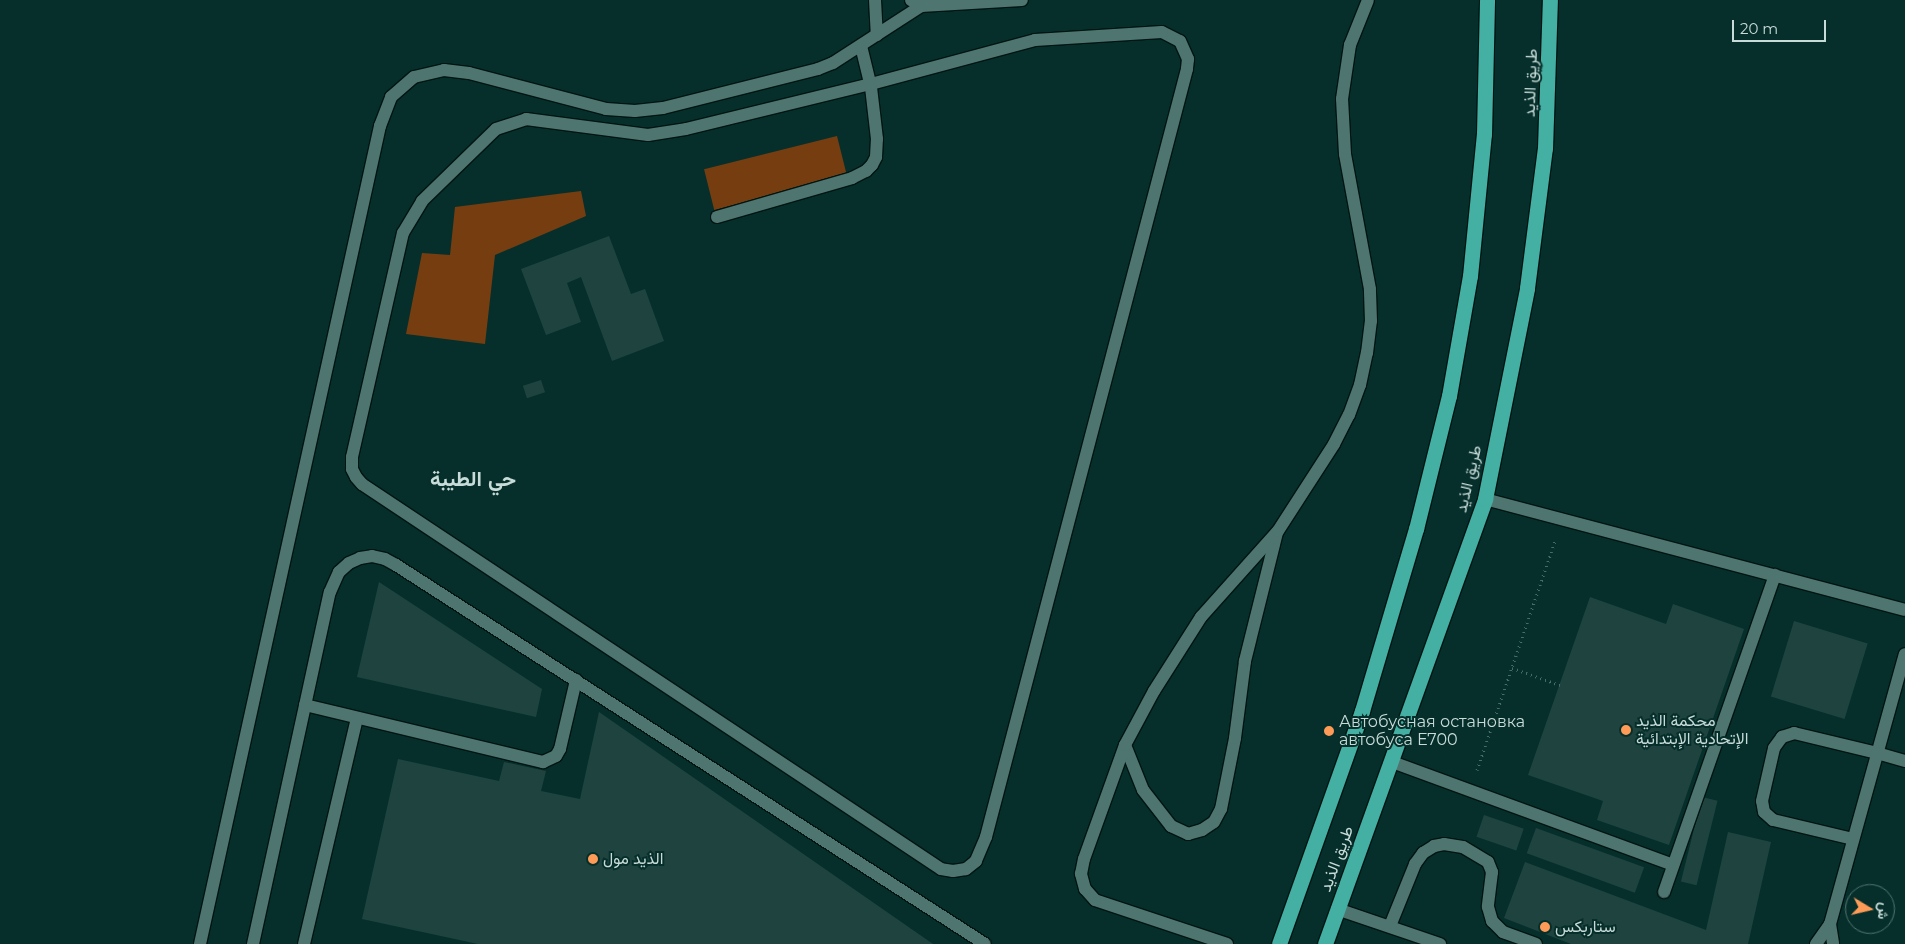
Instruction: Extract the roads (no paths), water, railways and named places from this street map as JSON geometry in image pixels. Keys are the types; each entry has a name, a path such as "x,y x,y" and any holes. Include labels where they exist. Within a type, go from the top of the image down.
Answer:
{"highway":[{"name":"طريق الذيد","path":"1279,944 1362,710 1416,529 1449,396 1470,276 1484,144 1488,0"},
{"name":"طريق الذيد","path":"1325,944 1485,499 1529,279 1545,148 1550,0"}],"street":[{"path":"875,0 877,35"},
{"path":"200,944 380,126 391,97 414,77 444,70 469,73 606,109 635,111 654,109 818,69 861,46 916,3 1022,0"},
{"path":"1227,944 1095,900 1085,889 1081,874 1084,859 1126,746 1154,691 1201,617 1278,531 1334,444 1349,415 1360,385 1371,321 1370,288 1345,154 1342,99 1350,45 1368,0"},
{"path":"1162,32 1180,41 1188,59 982,850 976,861 966,869 953,871 941,869 362,484 352,469 352,457 402,233 422,201 496,129 526,119 648,135 686,129 871,84 1028,42 1058,37 1162,32"},
{"path":"717,217 852,178 866,171 876,156 877,148 871,84 861,46"},
{"path":"1485,499 1905,610"},
{"path":"1126,746 1143,790 1171,826 1188,834 1202,830 1214,822 1221,810 1235,738 1245,661 1278,531"},
{"path":"253,944 333,583 339,572 349,563 360,558 372,556 385,559 396,565 985,944"},
{"path":"1664,892 1775,575"},
{"path":"1832,944 1830,924 1852,839 1905,654"},
{"path":"305,705 543,762 556,756 560,749 576,680"},
{"path":"304,944 357,718"},
{"path":"1852,839 1773,820 1764,812 1762,801 1774,748 1782,737 1794,733 1905,761"},
{"path":"1392,762 1673,865"},
{"path":"1390,926 1415,864 1423,853 1434,846 1444,844 1463,847 1488,862 1492,872 1488,907 1492,922 1503,932 1536,944"},
{"path":"1337,909 1440,944"},
{"path":"1816,944 1830,924"}],"place":[{"name":"محكمة الذيد الإتحادية الإبتدائية","path":"1626,730"},
{"name":"Автобусная остановка автобуса Е700","path":"1329,731"},
{"name":"الذيد مول","path":"593,859"},
{"name":"ستاربكس","path":"1545,927"}],"district":[{"name":"حي الطيبة","path":"473,479"}]}
